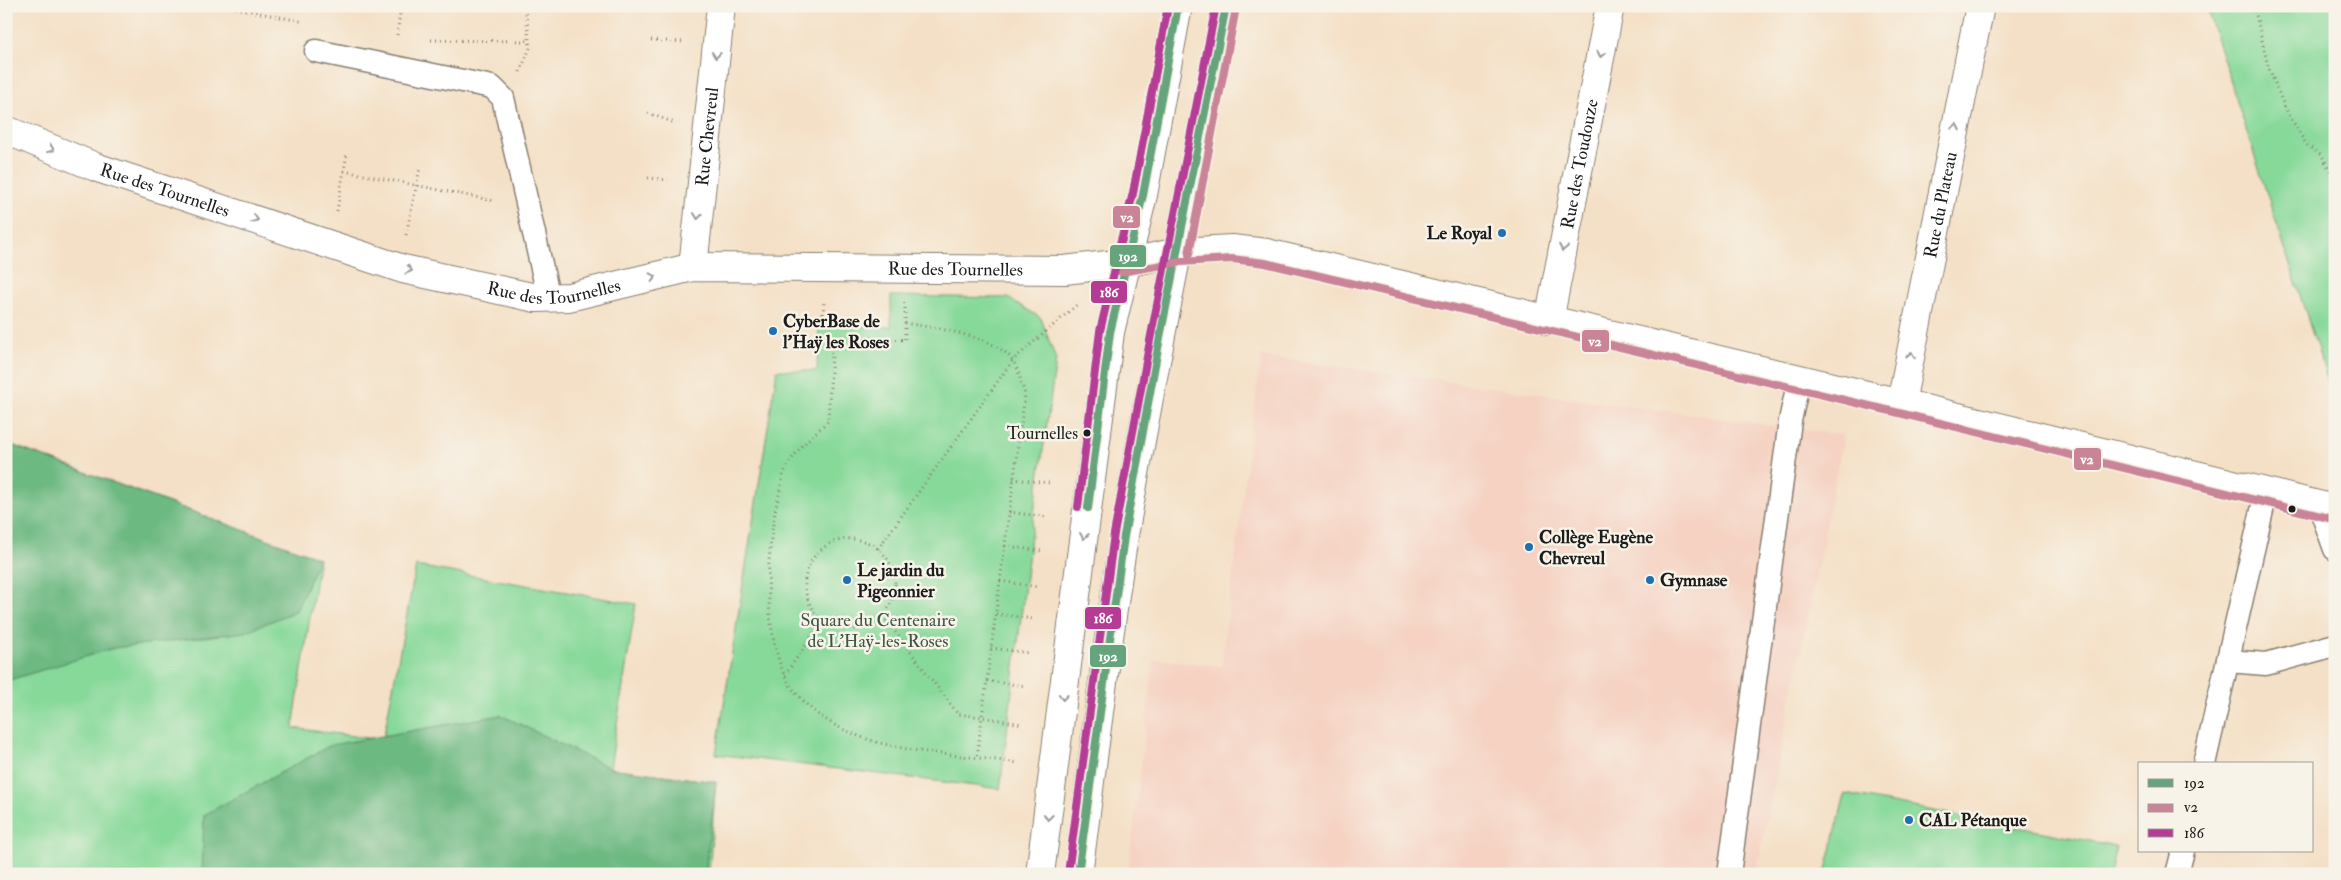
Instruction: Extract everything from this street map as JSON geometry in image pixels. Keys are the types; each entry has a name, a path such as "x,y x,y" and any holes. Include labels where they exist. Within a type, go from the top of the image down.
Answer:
{"street":[{"name":"Rue Chevreul","path":"693,267 721,6"},
{"path":"1040,874 1110,332 1125,263 1143,195 1178,6"},
{"path":"1078,874 1124,538 1156,358 1179,252 1226,6"},
{"name":"Rue des Toudouze","path":"1549,321 1610,6"},
{"name":"Rue du Plateau","path":"1901,403 1980,6"},
{"name":"Rue des Tournelles","path":"6,130 98,168 403,269 536,298 569,297 693,267 1064,270 1125,263 1179,252 1232,249 1267,253 1901,403 2327,507"}],"lane":[{"path":"316,51 492,88 503,98 549,299"},
{"path":"1729,874 1790,421 1799,379"},
{"path":"2204,762 2266,493"},
{"path":"2327,507 2335,548"},
{"path":"2228,661 2266,664 2335,645"},
{"path":"2177,874 2182,852"}],"path":[{"path":"492,88 519,76 530,48 525,6"},
{"path":"658,6 693,11"},
{"path":"2254,6 2268,66 2285,108 2306,144 2322,156 2335,179"},
{"path":"650,40 689,42"},
{"path":"648,113 678,125"},
{"path":"336,219 347,153"},
{"path":"405,238 420,168"},
{"path":"344,171 508,204 527,204"},
{"path":"648,178 671,181"},
{"path":"819,315 823,315 824,299"},
{"path":"905,300 905,340 833,336 828,421 796,450 784,474 769,552 771,614 776,652 784,676 796,693 815,712 848,731 884,745 1018,763"},
{"path":"878,549 1013,360 1066,314"},
{"path":"905,323 960,332 994,346 1013,360 1025,394 977,757"},
{"path":"1014,479 1050,483"},
{"path":"1009,512 1046,517"},
{"path":"852,539 866,542 878,549 889,560 894,574 896,589 892,603 883,616 872,624 860,628 835,626 823,620 813,610 807,597 805,583 808,569 814,556 825,547 838,541 852,539"},
{"path":"1005,546 1042,551"},
{"path":"1000,581 1038,587"},
{"path":"996,614 1034,619"},
{"path":"883,616 958,714 1022,724"},
{"path":"784,676 823,620"},
{"path":"991,648 1030,653"},
{"path":"987,681 1026,686"}],"shaded area":[{"name":"Collège Eugène Chevreul","path":"1261,356 1844,435 1756,874 1128,874 1154,659 1221,666"}],"green space":[{"path":"2206,6 2335,6 2335,403"},
{"name":"Square du Centenaire de L'Haÿ-les-Roses","path":"891,296 1008,298 1041,318 1056,360 1032,527 1000,789 716,754 777,370 817,371 819,325 891,327"},
{"path":"6,443 319,558 293,728 383,740 416,566 636,604 610,768 716,782 709,874 6,874"},
{"path":"6,443 319,558 296,611 245,632 114,648 6,681"},
{"path":"501,715 610,768 716,782 705,874 202,874 204,815 331,745"},
{"name":"CAL Pétanque","path":"1845,794 2116,846 2110,874 1825,874"}],"transit line":[{"name":"v2","path":"1168,6 1133,193 1115,261 1116,268 1121,272 1180,262 1232,259 1265,263 1899,413 2333,519"},
{"name":"186","path":"1078,507 1100,331 1133,193 1168,6"},
{"name":"192","path":"1088,508 1110,332 1143,195 1178,6"},
{"name":"186","path":"1068,873 1114,534 1216,6"},
{"name":"192","path":"1078,874 1124,536 1160,337 1226,6"},
{"name":"v2","path":"1189,254 1236,8"}],"place":[{"name":"Le Royal","path":"1502,233"},
{"name":"CyberBase de l'Haÿ les Roses","path":"773,331"},
{"name":"Tournelles","path":"1087,433"},
{"name":"Collège Eugène Chevreul","path":"1529,547"},
{"name":"Le jardin du Pigeonnier","path":"847,580"},
{"name":"Gymnase","path":"1650,580"},
{"name":"CAL Pétanque","path":"1909,820"}]}
